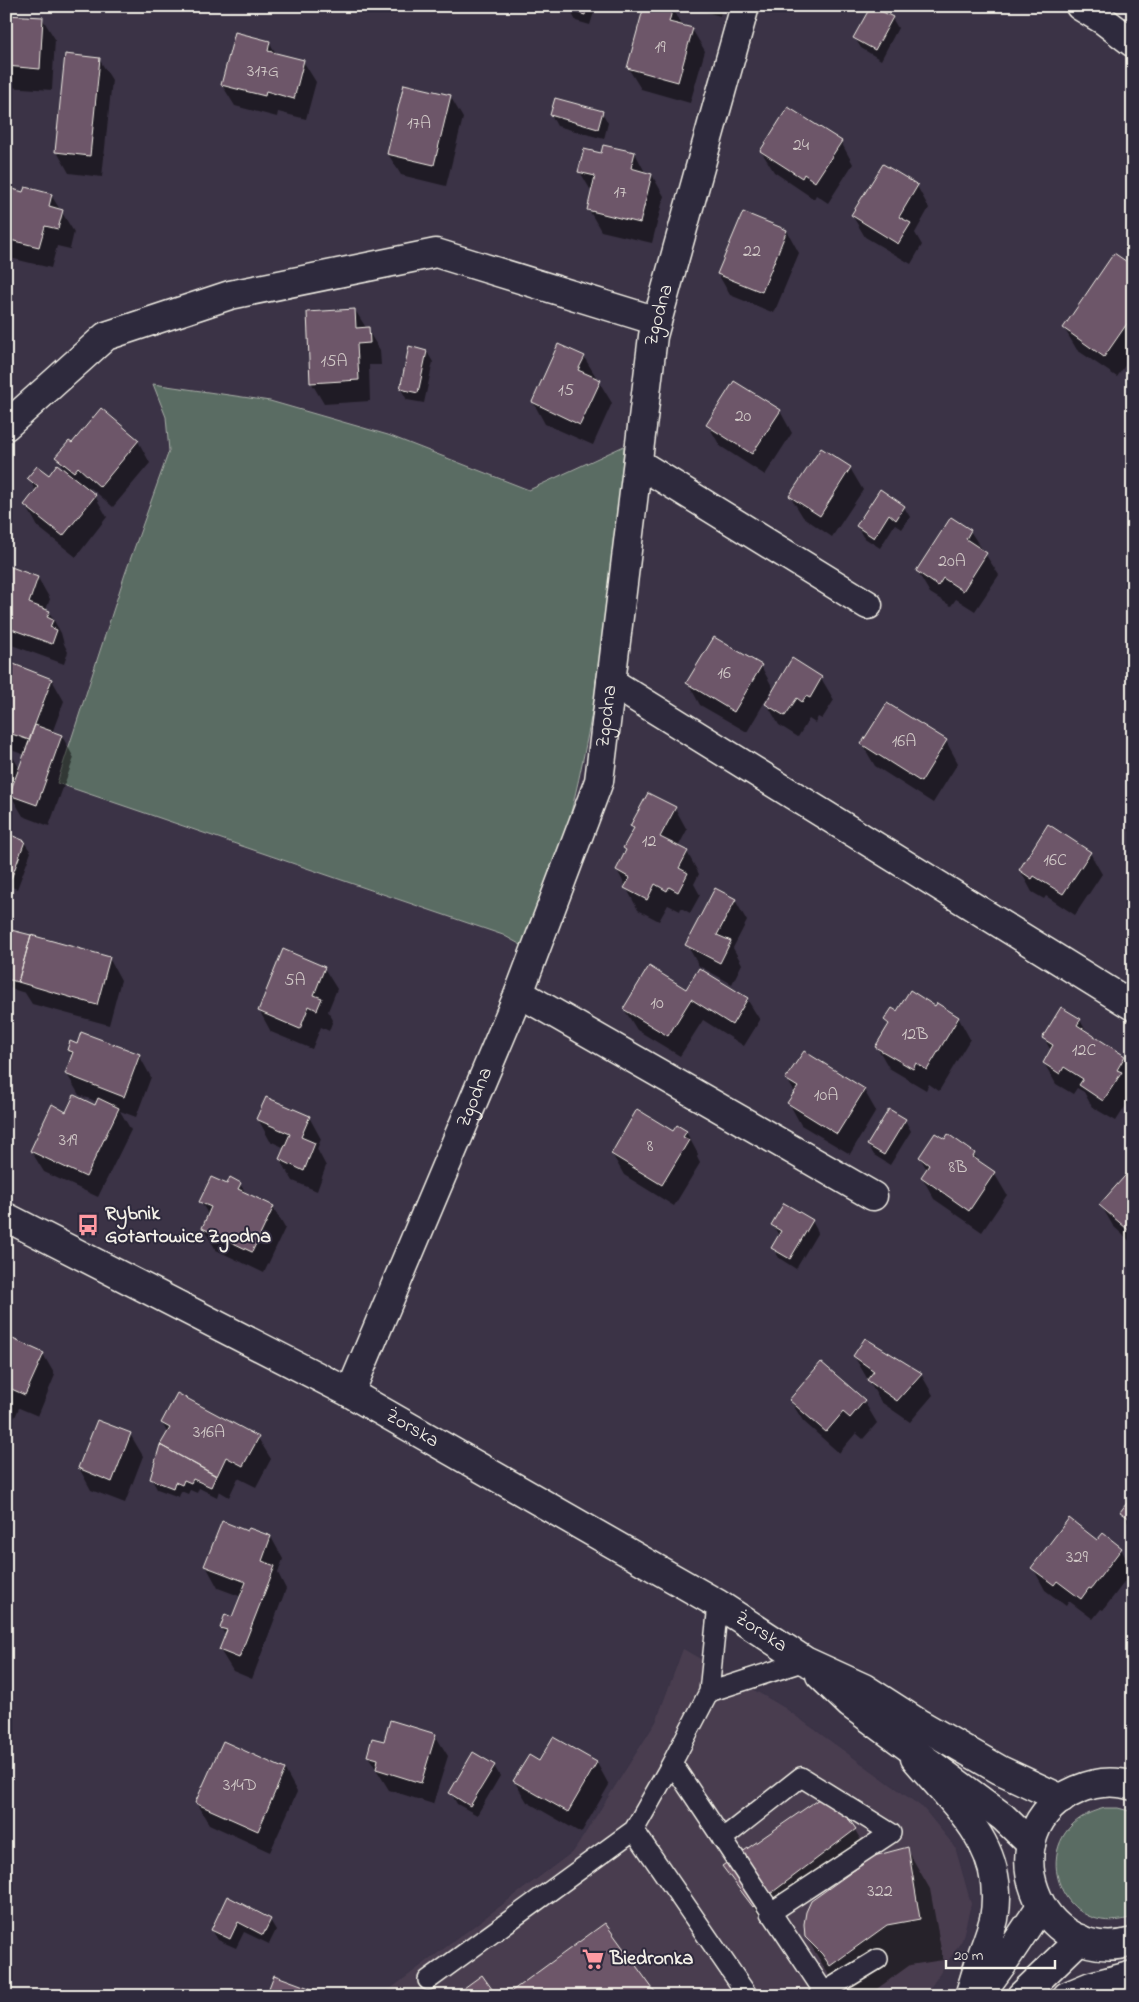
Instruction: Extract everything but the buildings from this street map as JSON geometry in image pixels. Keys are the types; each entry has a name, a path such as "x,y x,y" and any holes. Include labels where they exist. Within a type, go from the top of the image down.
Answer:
{"street":[{"name":"Zgodna","path":"350,1393 519,992 599,781 653,336 746,6"},
{"path":"1080,6 1103,20 1133,43"},
{"path":"6,426 106,336 230,295 436,253 657,321"},
{"path":"638,463 868,604"},
{"path":"611,682 1133,1006"},
{"path":"519,992 873,1196"},
{"name":"Żorska","path":"6,1217 350,1393 718,1604 805,1661 864,1688 920,1724 1000,1770 1062,1799"},
{"name":"Żorska","path":"805,1661 850,1704 1003,1817 1031,1844"},
{"path":"899,1740 974,1829 990,1855 995,1885 994,1918 970,1996"},
{"path":"1133,1786 1114,1782 1100,1783 1086,1786 1062,1799 1043,1818 1031,1844 1029,1854 1032,1887 1041,1906 1058,1926 1080,1939 1110,1945 1133,1942"},
{"path":"980,1996 1041,1906"},
{"path":"1021,1996 1080,1939"},
{"path":"1067,1996 1091,1986 1133,1975"}],"lane":[{"path":"428,1980 634,1830 672,1763 708,1692 718,1604"},
{"path":"708,1692 805,1661"},
{"path":"672,1763 821,1994 878,1959"},
{"path":"722,1840 801,1777 891,1833 770,1914"},
{"path":"634,1830 748,1996"}],"shaded area":[{"path":"683,1649 783,1707 923,1808 955,1847 971,1904 962,1940 923,1996 385,1996 385,1993 574,1851 656,1722"}],"green space":[{"path":"153,384 270,401 388,435 529,490 624,446 609,600 594,703 584,754 557,866 523,946 503,935 57,783 125,574 169,451 166,417"},
{"path":"1105,1808 1118,1808 1133,1812 1133,1917 1106,1921 1084,1914 1068,1899 1058,1879 1056,1858 1063,1837 1079,1819"}],"place":[{"name":"Rybnik Gotartowice Zgodna","path":"88,1225"},
{"name":"Biedronka","path":"593,1959"}]}
